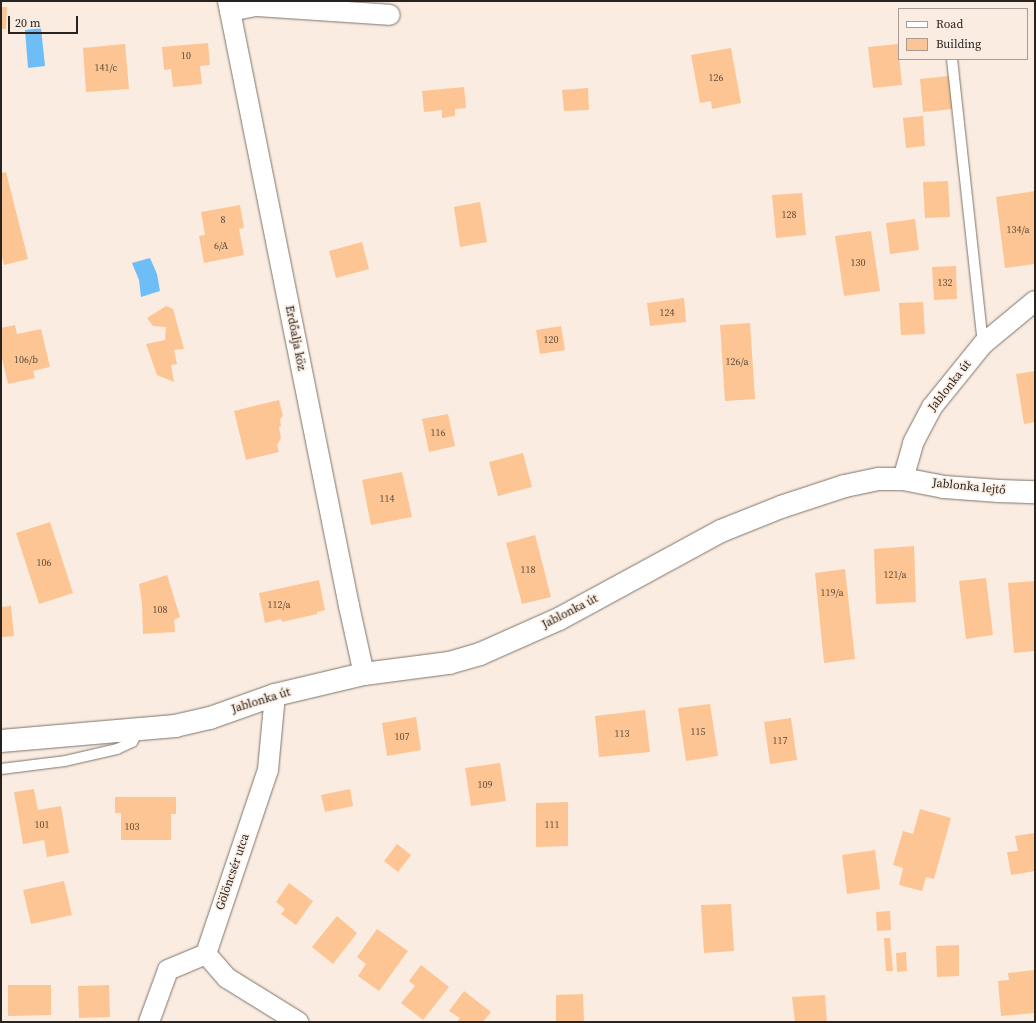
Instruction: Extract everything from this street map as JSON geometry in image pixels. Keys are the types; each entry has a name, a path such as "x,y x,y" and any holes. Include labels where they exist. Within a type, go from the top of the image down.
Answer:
{"street":[{"path":"229,6 256,6 390,15"},
{"name":"Erdőalja köz","path":"229,6 347,598 364,674"},
{"name":"Jablonka út","path":"1,741 175,726 210,718 275,695 364,674 449,663 480,654 559,618 721,531 781,507 845,486 879,479 903,479 912,443 932,408 983,344 1035,301"},
{"name":"Jablonka lejtő","path":"903,479 944,487 1035,492"},
{"name":"Gölöncsér utca","path":"206,954 268,770 275,695"},
{"path":"150,1022 168,970 206,954 227,978 298,1022"}],"lane":[{"path":"952,60 983,344"},
{"path":"1,769 65,761 117,749 132,742 140,730"}],"water":[{"path":"41,28 45,66 28,68 25,30"},
{"path":"150,258 157,274 160,291 141,297 139,280 132,263"}],"building":[{"path":"1,7 7,7 6,29 1,29"},
{"path":"208,43 210,65 200,66 202,84 173,87 171,69 164,70 162,47"},
{"path":"125,44 129,89 86,92 83,48"},
{"path":"898,44 898,60 900,60 902,85 873,88 868,47"},
{"path":"731,48 741,103 712,109 711,101 700,103 691,55"},
{"path":"949,76 953,109 923,112 920,79"},
{"path":"464,87 466,108 455,109 455,116 442,118 442,110 424,112 422,91"},
{"path":"588,88 589,110 564,111 562,90"},
{"path":"923,116 925,146 906,148 903,118"},
{"path":"6,172 28,259 4,265 1,253 1,173"},
{"path":"948,181 950,217 925,218 923,182"},
{"path":"1035,191 1035,264 1005,268 996,197"},
{"path":"802,193 806,235 776,238 772,195"},
{"path":"480,202 487,242 460,247 454,207"},
{"path":"240,205 244,228 239,229 244,255 204,263 199,236 205,235 201,212"},
{"path":"915,219 919,250 890,254 886,223"},
{"path":"871,231 880,291 844,296 835,236"},
{"path":"362,242 369,269 336,278 329,251"},
{"path":"956,266 957,299 934,300 932,267"},
{"path":"684,298 686,322 650,326 647,303"},
{"path":"923,302 925,334 901,335 899,303"},
{"path":"166,306 173,309 184,349 174,350 177,364 171,365 174,382 157,375 146,344 165,340 166,327 153,326 147,318"},
{"path":"750,323 755,399 725,401 720,325"},
{"path":"15,325 17,334 41,329 50,367 33,371 35,378 8,384 1,354 1,328"},
{"path":"561,326 565,350 540,354 536,330"},
{"path":"1035,371 1035,422 1024,424 1016,374"},
{"path":"279,400 283,416 280,419 281,426 279,427 281,438 277,445 279,452 246,460 234,411"},
{"path":"448,414 455,446 429,452 422,419"},
{"path":"523,453 532,487 498,496 489,462"},
{"path":"402,472 412,517 371,525 362,480"},
{"path":"50,522 73,593 39,604 16,533"},
{"path":"535,535 551,597 522,604 506,543"},
{"path":"914,546 916,602 876,604 874,549"},
{"path":"845,569 855,659 824,663 815,573"},
{"path":"167,575 180,617 174,620 175,632 143,634 142,604 139,584"},
{"path":"986,578 993,635 966,639 959,581"},
{"path":"319,580 325,610 317,612 317,614 282,622 281,619 265,623 259,593"},
{"path":"1035,581 1035,651 1014,653 1008,583"},
{"path":"11,606 14,636 1,637 1,607"},
{"path":"710,704 718,756 686,761 678,708"},
{"path":"645,710 650,752 599,757 595,716"},
{"path":"416,717 421,750 387,756 382,723"},
{"path":"791,718 797,760 770,764 764,722"},
{"path":"500,763 506,801 471,806 465,768"},
{"path":"34,789 38,810 61,806 69,853 47,857 44,840 23,844 14,792"},
{"path":"350,789 353,806 325,812 321,795"},
{"path":"115,797 176,797 176,814 171,814 171,840 121,840 121,813 115,813"},
{"path":"568,802 568,846 536,847 536,803"},
{"path":"920,809 951,818 934,879 926,877 922,891 899,885 903,868 893,865 903,831 913,834"},
{"path":"1035,833 1035,871 1011,875 1007,852 1018,851 1015,836"},
{"path":"397,844 411,855 398,872 384,861"},
{"path":"875,850 880,889 847,894 842,855"},
{"path":"64,881 72,915 31,924 23,890"},
{"path":"289,883 313,901 296,925 281,914 285,909 276,902"},
{"path":"731,904 734,951 704,953 701,905"},
{"path":"890,911 891,930 877,931 876,912"},
{"path":"337,916 357,933 333,964 312,947"},
{"path":"377,929 408,951 379,991 358,976 366,964 357,957"},
{"path":"884,938 890,938 893,971 886,971"},
{"path":"959,945 959,976 937,977 936,946"},
{"path":"906,952 907,971 897,972 896,953"},
{"path":"421,965 449,987 423,1020 401,1003 415,986 409,981"},
{"path":"1035,970 1035,1013 1001,1016 998,981 1009,980 1008,973"},
{"path":"8,985 51,985 51,1015 8,1016"},
{"path":"109,985 110,1017 79,1018 78,986"},
{"path":"464,991 491,1012 483,1022 457,1022 460,1018 449,1011"},
{"path":"583,994 584,1022 556,1022 556,995"},
{"path":"825,995 827,1022 795,1022 792,997"}]}
